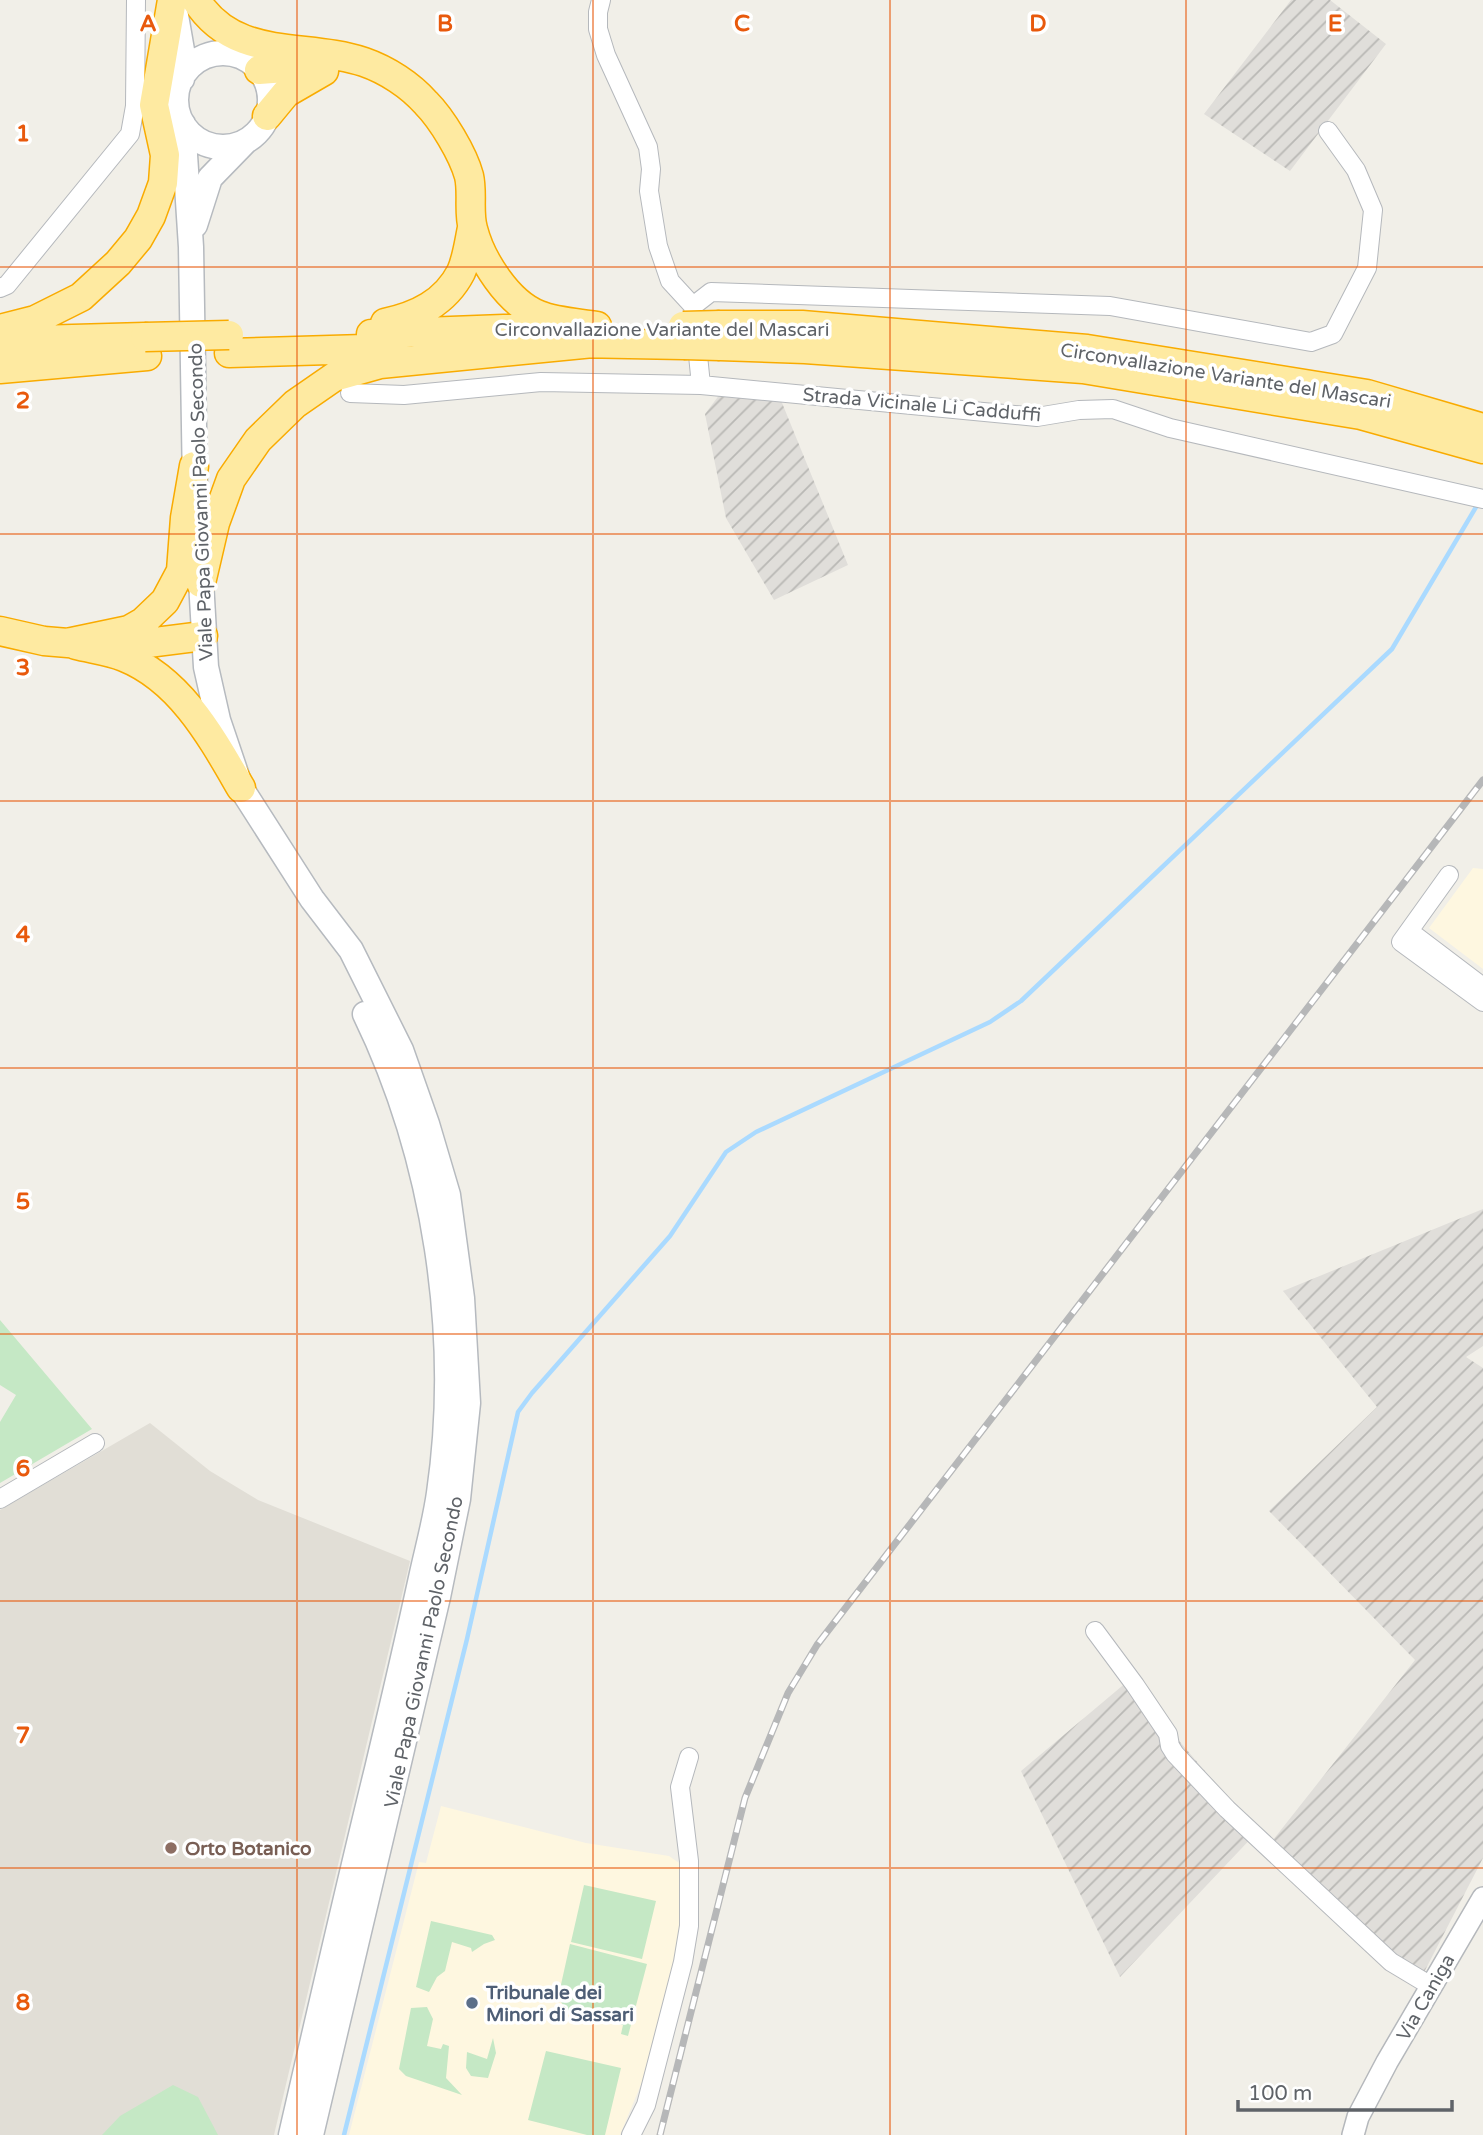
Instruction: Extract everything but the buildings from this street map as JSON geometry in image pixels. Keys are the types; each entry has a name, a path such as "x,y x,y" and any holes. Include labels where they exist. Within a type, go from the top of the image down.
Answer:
{"highway":[{"path":"0,329 35,320 82,297 118,263 138,239 151,216 163,183 164,146 154,105 173,0"},
{"path":"196,0 205,15 231,33 265,47 365,62 396,78 427,103 452,139 469,176 472,228 461,271 445,295 421,313 331,335"},
{"path":"259,70 336,66 396,78"},
{"path":"267,116 286,93 336,66"},
{"path":"472,228 489,270 512,296 538,315 595,334"},
{"name":"Circonvallazione Variante del Mascari","path":"720,336 802,325 1087,349 1367,394 1483,428"},
{"name":"Circonvallazione Variante del Mascari","path":"0,359 146,347 595,334 687,326 720,336 804,349 1083,369 1361,415 1483,449"},
{"path":"201,583 215,523 232,479 258,440 295,404 334,377 380,364 595,334"},
{"name":"Circonvallazione Variante del Mascari","path":"229,344 331,335 595,334"},
{"name":"Circonvallazione Variante del Mascari","path":"0,341 146,347"},
{"path":"0,369 146,347"},
{"path":"67,643 128,630 143,622 164,601 181,571 185,518 194,466"},
{"path":"0,631 44,641 116,647 203,636"},
{"path":"67,643 124,657 155,674 175,691 192,711 241,788"}],"main road":[{"path":"173,0 183,56 182,79 176,102 183,124 198,140 208,144 229,146 249,139 267,116 268,87 259,70 235,55 195,19 185,0"},
{"path":"182,79 193,65 202,59 218,54 235,55"},
{"name":"Viale Papa Giovanni Paolo Secondo","path":"183,124 191,247 194,466 203,636 206,667 215,706 241,788 312,899 351,950 401,1050 427,1124 450,1208 462,1298 468,1403 458,1499 438,1597 311,2135"},
{"name":"Viale Papa Giovanni Paolo Secondo","path":"191,247 197,213 210,178 249,139"},
{"name":"Viale Papa Giovanni Paolo Secondo","path":"291,2135 402,1665 436,1507 447,1404 443,1297 431,1214 411,1130 376,1036 312,899"}],"street":[{"path":"2,282 130,134 135,106 136,0"},
{"path":"601,0 598,29 606,55 648,147 651,169 649,191 658,246 687,326 701,385"},
{"path":"687,326 711,292 1110,306 1311,342 1333,334 1367,268 1373,210 1356,170 1328,131"},
{"name":"Strada Vicinale Li Cadduffi","path":"350,393 404,395 541,382 701,385 1037,417 1079,410 1113,409 1170,428 1477,498"},
{"path":"1405,937 1449,875"},
{"path":"1405,937 1483,987"},
{"path":"1405,937 1483,1002"},
{"path":"0,1499 95,1443"},
{"path":"1095,1631 1168,1734 1175,1754 1227,1809 1391,1962 1432,1986"},
{"path":"631,2135 646,2105 690,1926 689,1861 680,1787 690,1757"},
{"name":"Via Caniga","path":"1353,2135 1358,2117 1381,2073 1483,1898"}],"shaded area":[{"path":"1291,0 1330,0 1386,44 1290,171 1204,114"},
{"path":"778,393 848,565 774,600 726,518 705,414 720,394"},
{"path":"1473,868 1483,869 1483,969 1429,928"},
{"path":"1483,1209 1483,1346 1466,1357 1483,1368 1483,1858 1419,1982 1269,1845 1415,1660 1269,1511 1377,1407 1283,1291"},
{"name":"Orto Botanico","path":"150,1423 210,1471 258,1500 410,1561 274,2135 0,2135 0,1510"},
{"path":"1128,1681 1257,1832 1120,1977 1021,1771"},
{"path":"441,1806 586,1843 669,1856 682,1865 679,1941 642,2082 620,2135 349,2135 419,1862 426,1863"}],"green space":[{"path":"0,1320 92,1429 0,1483 0,1422 16,1395 0,1385"},
{"path":"584,1885 656,1901 642,1959 571,1942"},
{"path":"431,1921 492,1935 495,1940 472,1952 471,1948 452,1942 445,1971 437,1977 429,1992 416,1987"},
{"path":"570,1944 647,1964 628,2036 621,2034 623,2025 567,2010 558,1998"},
{"path":"427,2007 433,2019 427,2046 441,2049 443,2044 449,2046 446,2078 462,2095 406,2076 399,2069 411,2008"},
{"path":"493,2038 496,2053 488,2078 471,2076 466,2068 467,2052 487,2059"},
{"path":"546,2051 621,2068 605,2135 587,2135 528,2120"},
{"path":"173,2085 198,2097 218,2135 102,2135 120,2116"}],"waterway":[{"path":"344,2135 467,1639 518,1412 670,1236 726,1152 756,1132 990,1022 1021,1001 1392,649 1479,502"}],"railway":[{"path":"660,2135 745,1798 788,1693 817,1645 1483,780"}],"place":[{"name":"Orto Botanico","path":"171,1848"},
{"name":"Tribunale dei Minori di Sassari","path":"472,2003"}]}
